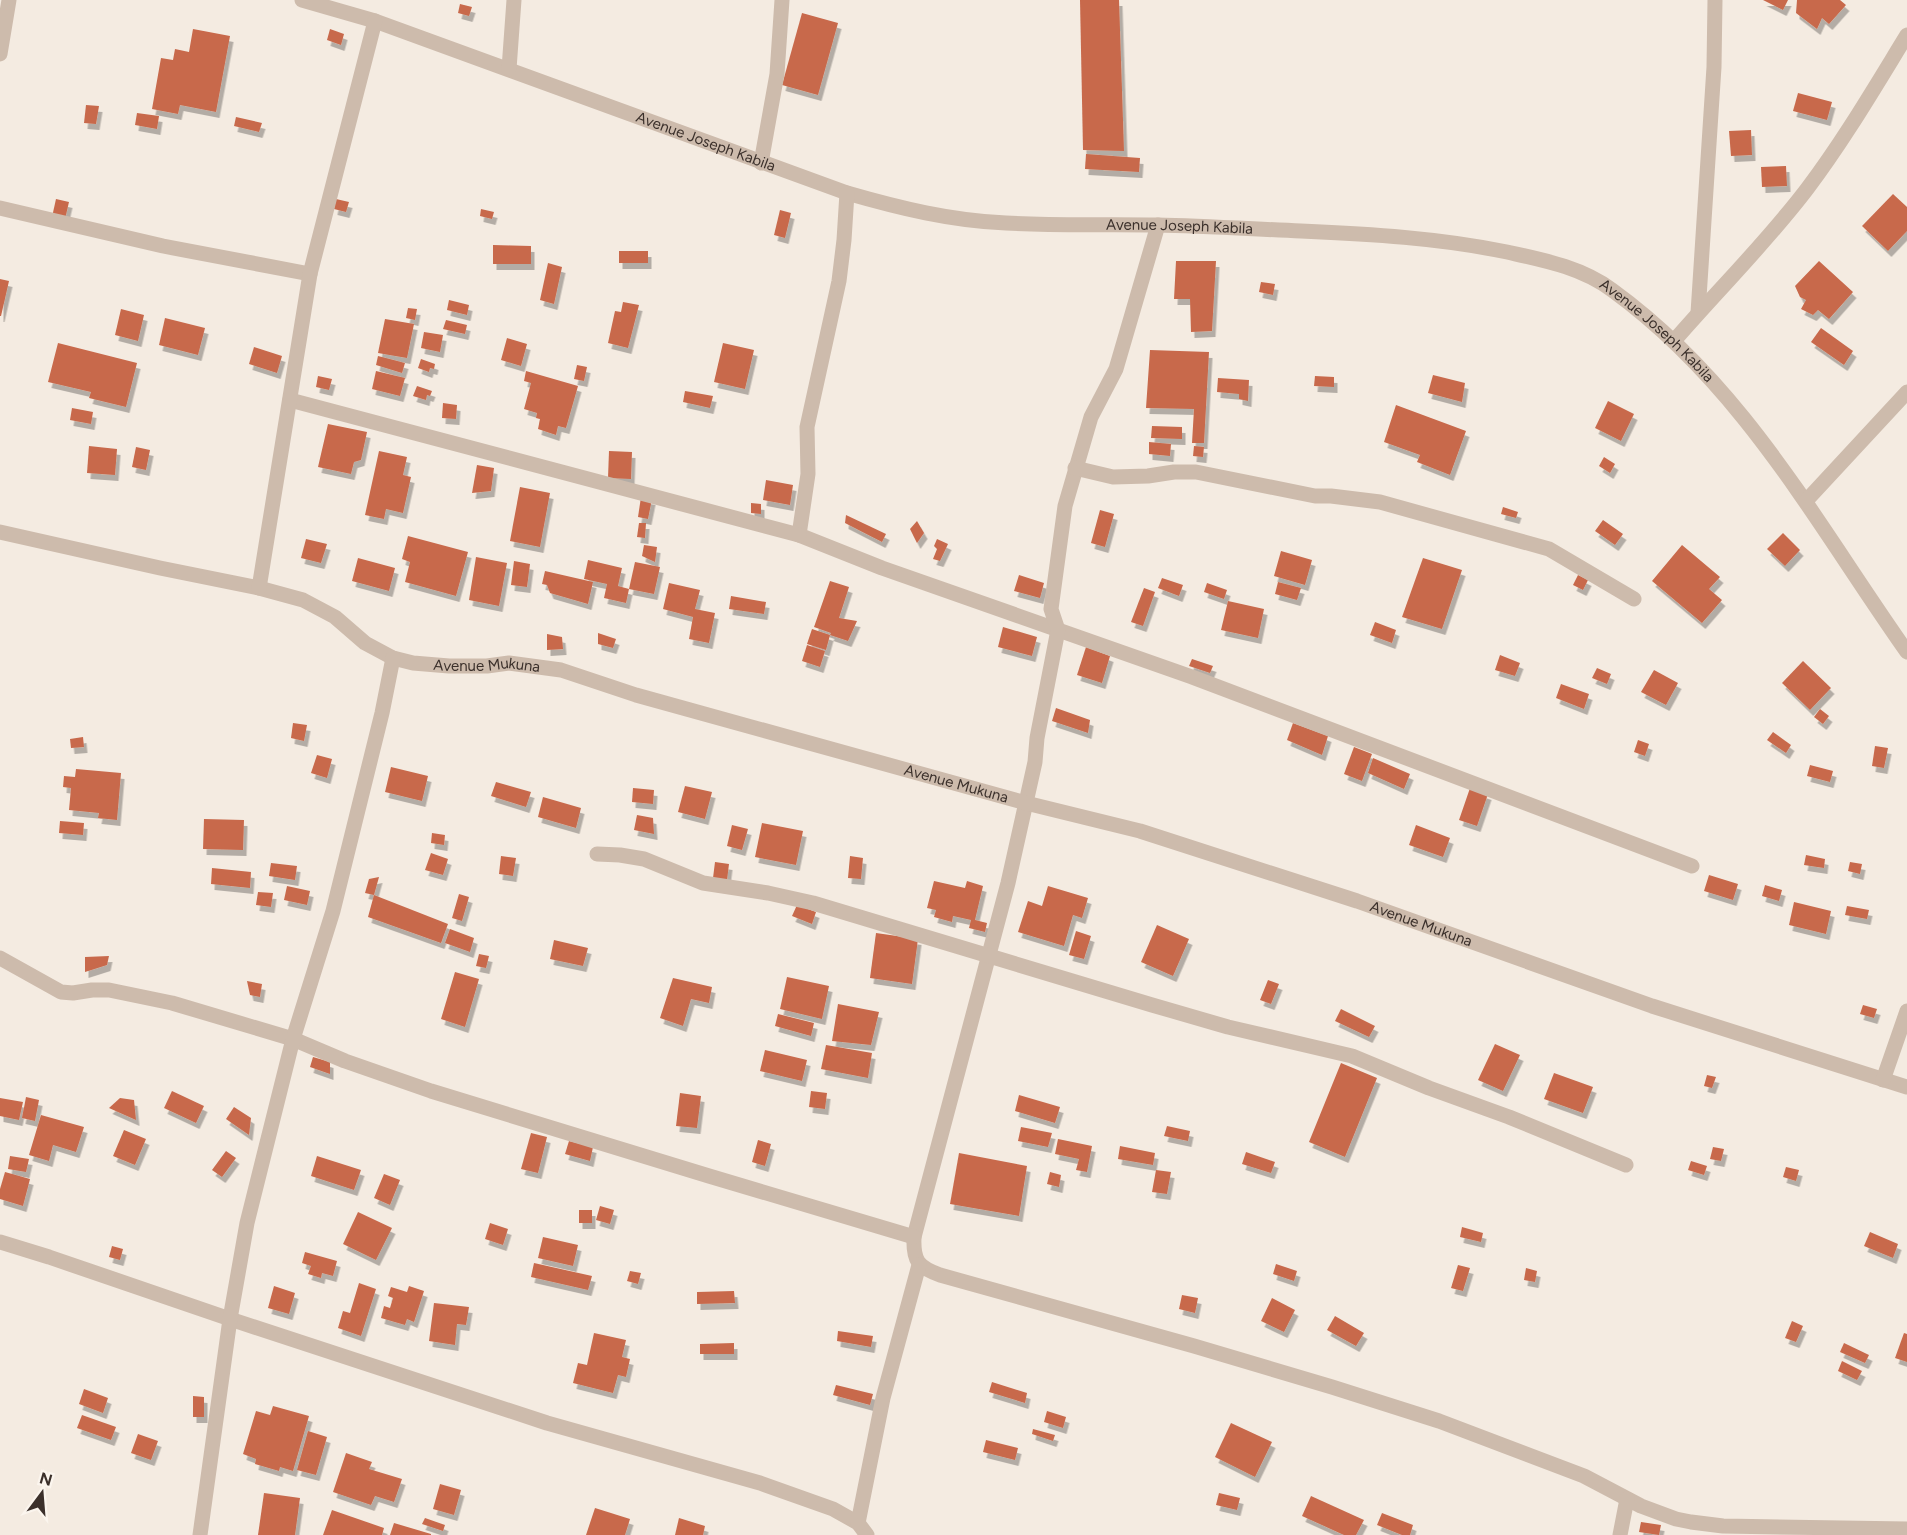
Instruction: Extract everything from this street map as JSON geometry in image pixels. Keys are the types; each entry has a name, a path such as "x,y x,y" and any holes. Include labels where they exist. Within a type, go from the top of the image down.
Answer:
{"street":[{"path":"0,54 9,0"},
{"name":"Avenue Joseph Kabila","path":"302,0 375,21 761,163 847,193 896,207 948,218 1005,223 1158,225 1362,234 1484,248 1550,262 1578,271 1609,287 1694,359 1762,439 1907,652"},
{"path":"509,69 514,0"},
{"path":"761,163 777,74 782,0"},
{"path":"1698,314 1714,67 1715,0"},
{"path":"259,588 310,274 375,21"},
{"path":"1674,341 1756,251 1807,189 1846,133 1907,35"},
{"path":"799,535 808,474 807,427 837,291 847,193"},
{"path":"0,208 163,246 310,274"},
{"path":"0,1242 547,1423 760,1483 833,1509 862,1529 883,1398 919,1265 914,1251 915,1237 1008,883 1035,762 1037,738 1058,630 1051,609 1065,506 1091,417 1116,369 1158,225"},
{"path":"1806,501 1907,392"},
{"path":"290,400 799,535 882,568 1192,677 1692,866"},
{"path":"1075,468 1113,477 1196,472 1315,495 1380,502 1549,549 1634,599"},
{"name":"Avenue Mukuna","path":"0,532 259,588 303,600 335,617 378,652 393,658 413,663 449,666 487,666 509,663 561,670 636,694 1026,803 1140,831 1357,901 1652,1006 1907,1088"},
{"path":"200,1535 230,1319 247,1222 293,1040 333,911 382,713 393,658"},
{"path":"597,854 644,859 703,883 813,903 1228,1027 1352,1056 1626,1165"},
{"path":"0,958 61,992 73,993 99,989 150,998 293,1040 431,1091 915,1237"},
{"path":"1883,1080 1907,1011"},
{"path":"919,1265 940,1275 1194,1346 1439,1422 1584,1476 1605,1485 1627,1499 1676,1519 1714,1525 1907,1529"},
{"path":"1620,1535 1627,1499"}],"building":[{"path":"1080,0 1119,0 1124,151 1083,150"},
{"path":"1763,0 1788,0 1783,10"},
{"path":"1797,0 1840,0 1846,5 1829,24 1822,18 1817,29 1796,13"},
{"path":"460,4 472,7 469,16 458,13"},
{"path":"802,13 838,23 818,95 782,85"},
{"path":"193,29 230,36 216,112 180,105 178,114 152,109 161,58 173,60 175,49 189,52"},
{"path":"330,29 344,34 341,45 327,40"},
{"path":"1798,93 1832,102 1827,120 1793,111"},
{"path":"86,105 99,106 96,124 84,123"},
{"path":"137,113 159,116 157,129 135,125"},
{"path":"236,117 262,123 259,132 234,126"},
{"path":"1751,130 1752,155 1731,156 1729,131"},
{"path":"1086,154 1140,158 1139,172 1085,169"},
{"path":"1786,166 1787,186 1762,187 1761,167"},
{"path":"1893,194 1907,207 1907,231 1888,251 1862,226"},
{"path":"56,199 69,202 65,219 52,217"},
{"path":"336,199 349,202 346,212 334,209"},
{"path":"481,209 494,212 492,219 480,216"},
{"path":"780,210 791,213 785,238 774,235"},
{"path":"493,245 531,246 531,264 493,264"},
{"path":"619,251 648,251 648,263 619,263"},
{"path":"1176,261 1216,261 1212,331 1191,332 1190,299 1174,299"},
{"path":"1819,261 1853,292 1829,319 1818,310 1813,315 1801,309 1806,300 1800,297 1795,286"},
{"path":"548,263 562,267 554,304 540,300"},
{"path":"0,279 9,281 1,316 0,316"},
{"path":"1261,282 1275,284 1273,295 1259,292"},
{"path":"449,300 469,305 467,315 447,310"},
{"path":"623,302 639,305 628,348 608,343 615,311 621,312"},
{"path":"408,308 417,309 415,320 406,318"},
{"path":"121,309 144,315 138,341 115,335"},
{"path":"165,318 205,328 198,355 159,345"},
{"path":"385,319 414,324 407,358 378,353"},
{"path":"446,320 467,325 465,334 443,329"},
{"path":"1821,328 1853,351 1844,365 1811,342"},
{"path":"424,332 443,335 440,352 421,348"},
{"path":"507,338 527,344 521,366 501,360"},
{"path":"58,343 137,363 126,407 89,398 91,392 48,382"},
{"path":"723,343 754,350 745,389 714,382"},
{"path":"254,347 282,356 277,373 249,364"},
{"path":"1150,350 1209,352 1204,443 1192,443 1194,409 1146,408"},
{"path":"378,356 405,363 402,373 376,365"},
{"path":"421,359 435,364 434,369 430,368 429,372 418,368"},
{"path":"577,365 587,367 584,381 574,379"},
{"path":"376,371 405,378 400,396 372,389"},
{"path":"526,371 578,386 566,428 558,426 556,435 538,429 540,419 536,418 537,413 524,409 531,383 524,381"},
{"path":"1433,375 1465,383 1462,402 1428,393"},
{"path":"318,376 332,379 329,390 316,387"},
{"path":"1315,376 1334,377 1334,387 1314,386"},
{"path":"1218,378 1249,380 1248,401 1239,399 1239,394 1217,392"},
{"path":"417,386 432,391 430,396 427,395 426,400 413,396"},
{"path":"685,391 713,396 710,408 683,402"},
{"path":"1608,401 1634,414 1621,441 1595,428"},
{"path":"443,403 457,405 456,419 442,418"},
{"path":"1396,405 1466,431 1450,475 1417,462 1420,455 1384,442"},
{"path":"72,408 93,412 91,424 70,420"},
{"path":"328,424 367,432 361,460 354,462 351,474 318,467"},
{"path":"1152,426 1182,427 1182,439 1151,438"},
{"path":"1149,442 1171,444 1170,456 1149,454"},
{"path":"89,446 117,449 115,475 87,473"},
{"path":"1194,446 1204,447 1203,457 1193,456"},
{"path":"136,447 150,450 146,470 132,467"},
{"path":"379,451 407,457 403,475 411,477 403,513 386,509 384,519 365,515"},
{"path":"609,451 632,452 631,479 608,478"},
{"path":"1604,457 1615,464 1610,473 1599,466"},
{"path":"477,465 494,468 491,491 472,493"},
{"path":"766,480 793,485 790,505 763,500"},
{"path":"520,487 550,493 540,547 510,541"},
{"path":"641,497 652,499 648,519 638,517"},
{"path":"751,503 761,504 761,514 751,513"},
{"path":"1503,507 1518,512 1516,518 1501,514"},
{"path":"1100,510 1114,514 1105,547 1091,543"},
{"path":"846,515 886,534 882,542 845,523"},
{"path":"1603,520 1623,534 1615,545 1595,531"},
{"path":"917,521 924,533 917,543 910,529"},
{"path":"639,523 646,523 645,538 637,537"},
{"path":"1783,533 1800,550 1785,566 1767,549"},
{"path":"408,536 468,552 456,596 405,582 410,562 402,559"},
{"path":"306,539 327,544 321,563 301,558"},
{"path":"937,539 948,544 940,561 933,559 937,549 934,546"},
{"path":"644,545 657,547 655,562 642,556"},
{"path":"1682,545 1720,577 1709,589 1722,600 1702,623 1652,581"},
{"path":"1281,551 1312,560 1305,585 1274,576"},
{"path":"476,557 507,563 499,606 469,600"},
{"path":"358,558 395,568 389,591 352,581"},
{"path":"1423,558 1462,570 1442,629 1402,617"},
{"path":"588,560 622,568 618,586 629,589 626,603 604,598 607,584 584,579"},
{"path":"514,561 530,564 527,587 511,585"},
{"path":"635,562 660,567 654,594 629,589"},
{"path":"545,571 593,582 588,604 550,593 547,585 542,584"},
{"path":"1019,575 1044,583 1040,598 1014,591"},
{"path":"1578,575 1588,580 1583,590 1573,585"},
{"path":"1162,578 1183,585 1179,596 1158,588"},
{"path":"830,581 849,587 839,618 857,621 848,641 814,627"},
{"path":"1278,582 1301,588 1297,600 1275,594"},
{"path":"669,583 700,590 695,609 715,613 709,643 689,639 693,617 663,609"},
{"path":"1207,583 1227,590 1224,599 1204,592"},
{"path":"1144,588 1155,592 1143,626 1131,622"},
{"path":"731,596 766,602 764,614 729,609"},
{"path":"1228,601 1264,609 1258,638 1221,630"},
{"path":"1375,622 1396,630 1392,643 1370,635"},
{"path":"1003,627 1037,637 1032,656 998,647"},
{"path":"812,629 830,635 826,650 807,644"},
{"path":"598,633 616,639 613,648 598,644"},
{"path":"547,634 562,637 563,649 547,650"},
{"path":"807,645 825,651 820,667 802,661"},
{"path":"1086,647 1110,656 1102,683 1077,675"},
{"path":"1500,655 1520,663 1515,676 1495,670"},
{"path":"1192,659 1213,666 1210,673 1189,666"},
{"path":"1803,661 1831,688 1810,710 1782,683"},
{"path":"1597,668 1611,674 1607,684 1592,678"},
{"path":"1654,670 1678,683 1666,705 1641,692"},
{"path":"1561,684 1589,694 1584,709 1556,698"},
{"path":"1056,708 1090,720 1088,733 1052,721"},
{"path":"1820,709 1829,716 1823,724 1814,717"},
{"path":"293,723 307,725 304,741 291,738"},
{"path":"1293,723 1328,736 1322,755 1287,740"},
{"path":"1773,732 1791,745 1786,753 1767,740"},
{"path":"83,737 84,747 71,748 70,739"},
{"path":"1638,740 1649,744 1645,756 1634,752"},
{"path":"1875,746 1888,748 1884,768 1872,766"},
{"path":"1354,747 1372,754 1362,781 1344,774"},
{"path":"317,755 332,759 327,778 311,773"},
{"path":"1373,758 1410,774 1404,789 1368,773"},
{"path":"1810,765 1833,771 1830,782 1807,776"},
{"path":"391,767 428,776 422,801 385,792"},
{"path":"76,769 121,773 117,820 98,818 99,813 69,810 71,788 63,787 64,776 75,777"},
{"path":"496,782 531,792 526,807 491,796"},
{"path":"685,786 712,792 705,819 678,812"},
{"path":"633,788 654,790 653,804 632,802"},
{"path":"1470,788 1488,794 1477,826 1459,820"},
{"path":"543,797 581,808 576,828 538,817"},
{"path":"637,815 653,818 654,834 634,830"},
{"path":"204,819 244,820 243,850 203,849"},
{"path":"60,821 84,823 83,835 59,833"},
{"path":"762,823 803,831 796,865 755,857"},
{"path":"732,825 748,829 742,850 727,846"},
{"path":"1416,825 1450,838 1443,857 1409,845"},
{"path":"432,833 445,835 444,845 431,843"},
{"path":"431,853 448,859 443,875 425,870"},
{"path":"1806,855 1825,859 1824,868 1804,865"},
{"path":"501,856 516,858 513,876 499,874"},
{"path":"850,856 863,858 861,879 848,878"},
{"path":"715,862 729,864 727,880 713,878"},
{"path":"1850,862 1862,864 1860,874 1848,871"},
{"path":"271,863 297,866 295,880 269,876"},
{"path":"212,868 251,872 250,888 211,884"},
{"path":"1709,875 1738,884 1733,900 1704,891"},
{"path":"379,877 374,895 365,893 369,879"},
{"path":"934,881 965,888 967,881 983,886 975,920 987,923 985,932 969,928 971,920 953,916 952,922 934,917 936,910 927,908"},
{"path":"1765,885 1782,890 1779,901 1762,896"},
{"path":"287,886 310,891 307,905 284,900"},
{"path":"1048,886 1088,898 1082,918 1073,915 1064,946 1018,932 1028,901 1042,906"},
{"path":"258,892 273,893 271,907 256,905"},
{"path":"459,894 469,897 462,921 452,918"},
{"path":"374,895 448,924 441,943 368,917"},
{"path":"1794,902 1831,911 1826,934 1789,925"},
{"path":"797,905 816,912 812,924 792,916"},
{"path":"1847,906 1869,910 1867,919 1845,915"},
{"path":"1157,925 1189,939 1173,976 1141,962"},
{"path":"450,929 474,938 470,952 445,943"},
{"path":"1076,931 1091,936 1084,959 1069,955"},
{"path":"876,933 918,939 912,984 870,978"},
{"path":"554,940 588,948 583,966 550,959"},
{"path":"479,954 489,956 486,968 476,966"},
{"path":"109,956 107,965 85,972 85,957"},
{"path":"455,972 479,979 465,1027 441,1019"},
{"path":"787,977 829,986 822,1019 780,1009"},
{"path":"673,978 712,987 709,1003 691,999 683,1026 660,1018"},
{"path":"1268,980 1279,984 1271,1004 1260,1000"},
{"path":"247,981 262,984 260,997 250,995"},
{"path":"838,1004 879,1012 871,1045 832,1041"},
{"path":"1863,1005 1877,1009 1874,1018 1860,1014"},
{"path":"1341,1009 1375,1026 1369,1037 1335,1021"},
{"path":"778,1014 814,1023 811,1036 775,1026"},
{"path":"1495,1044 1520,1055 1503,1091 1478,1080"},
{"path":"826,1045 872,1053 868,1078 821,1069"},
{"path":"765,1050 807,1060 802,1081 760,1071"},
{"path":"313,1057 330,1062 330,1074 310,1067"},
{"path":"1341,1063 1377,1078 1345,1157 1309,1142"},
{"path":"1554,1073 1593,1087 1583,1113 1544,1099"},
{"path":"1707,1075 1716,1077 1712,1088 1704,1086"},
{"path":"172,1091 204,1106 196,1123 164,1108"},
{"path":"811,1091 827,1093 825,1109 809,1107"},
{"path":"680,1093 701,1096 697,1128 676,1126"},
{"path":"1019,1095 1060,1107 1055,1123 1015,1111"},
{"path":"26,1097 39,1100 35,1121 22,1118"},
{"path":"0,1098 23,1102 19,1120 0,1116"},
{"path":"120,1098 134,1100 136,1120 109,1108"},
{"path":"234,1107 251,1118 249,1135 226,1119"},
{"path":"41,1115 84,1127 76,1152 53,1145 49,1161 29,1155"},
{"path":"1167,1126 1190,1131 1188,1141 1164,1136"},
{"path":"1021,1127 1052,1133 1048,1147 1018,1141"},
{"path":"124,1130 146,1139 135,1165 113,1156"},
{"path":"531,1133 547,1137 538,1173 521,1169"},
{"path":"1058,1139 1092,1146 1087,1172 1076,1170 1079,1159 1055,1154"},
{"path":"758,1140 771,1144 765,1166 752,1162"},
{"path":"569,1141 593,1147 590,1161 565,1154"},
{"path":"1120,1146 1155,1153 1153,1165 1118,1159"},
{"path":"1713,1147 1724,1149 1721,1161 1710,1159"},
{"path":"226,1151 236,1158 222,1177 212,1170"},
{"path":"1246,1152 1275,1162 1271,1173 1242,1164"},
{"path":"959,1153 1027,1166 1019,1216 950,1204"},
{"path":"10,1156 29,1159 26,1172 8,1169"},
{"path":"317,1156 361,1170 354,1190 311,1176"},
{"path":"1691,1161 1707,1166 1704,1175 1688,1170"},
{"path":"1786,1167 1799,1170 1796,1181 1783,1177"},
{"path":"1156,1170 1171,1172 1167,1194 1152,1192"},
{"path":"5,1172 30,1179 23,1206 0,1199 0,1189"},
{"path":"1050,1172 1061,1175 1059,1187 1047,1184"},
{"path":"384,1174 400,1180 390,1205 374,1198"},
{"path":"600,1206 614,1210 610,1224 596,1220"},
{"path":"579,1210 592,1210 592,1223 579,1223"},
{"path":"358,1212 392,1228 376,1260 343,1244"},
{"path":"490,1223 508,1229 503,1245 485,1239"},
{"path":"1462,1227 1483,1233 1481,1242 1460,1237"},
{"path":"1870,1232 1898,1244 1893,1258 1864,1246"},
{"path":"543,1237 578,1245 573,1266 538,1258"},
{"path":"112,1246 123,1249 120,1260 109,1257"},
{"path":"305,1252 337,1261 333,1276 322,1273 321,1278 308,1274 311,1266 302,1263"},
{"path":"534,1263 592,1276 588,1290 531,1277"},
{"path":"1276,1264 1297,1271 1294,1281 1273,1274"},
{"path":"1458,1265 1470,1268 1463,1291 1451,1288"},
{"path":"1526,1268 1537,1271 1535,1282 1524,1280"},
{"path":"630,1271 641,1273 638,1284 627,1281"},
{"path":"359,1283 376,1289 361,1336 338,1328 343,1311 350,1313"},
{"path":"274,1286 295,1293 289,1314 268,1308"},
{"path":"409,1286 424,1291 414,1322 407,1319 405,1325 381,1318 384,1306 390,1308 393,1298 388,1296 391,1287 407,1292"},
{"path":"734,1291 735,1303 697,1304 697,1292"},
{"path":"1182,1295 1198,1298 1195,1313 1179,1309"},
{"path":"1272,1298 1295,1310 1284,1332 1261,1321"},
{"path":"434,1303 469,1307 466,1325 457,1324 455,1345 429,1341"},
{"path":"1335,1316 1364,1333 1356,1346 1327,1330"},
{"path":"1792,1321 1803,1326 1796,1342 1785,1338"},
{"path":"838,1331 873,1336 871,1347 837,1341"},
{"path":"594,1333 626,1340 622,1357 630,1359 626,1377 618,1375 613,1393 573,1383 578,1363 587,1365"},
{"path":"1904,1333 1907,1334 1907,1362 1895,1358"},
{"path":"734,1343 734,1354 700,1354 700,1344"},
{"path":"1844,1343 1869,1355 1865,1363 1840,1352"},
{"path":"1842,1361 1862,1371 1857,1380 1838,1371"},
{"path":"992,1382 1027,1393 1025,1403 989,1392"},
{"path":"836,1385 873,1394 870,1405 833,1395"},
{"path":"84,1389 108,1398 103,1413 79,1404"},
{"path":"193,1396 204,1397 204,1417 193,1417"},
{"path":"273,1406 309,1416 293,1471 280,1467 279,1471 255,1464 256,1459 243,1454 256,1411 270,1415"},
{"path":"1047,1411 1066,1417 1063,1428 1044,1422"},
{"path":"82,1415 116,1427 111,1440 77,1428"},
{"path":"1231,1423 1272,1442 1255,1477 1215,1457"},
{"path":"1033,1429 1055,1435 1053,1441 1032,1434"},
{"path":"308,1431 327,1437 316,1475 297,1470"},
{"path":"138,1434 158,1441 151,1460 131,1453"},
{"path":"986,1440 1018,1448 1015,1460 983,1452"},
{"path":"346,1453 372,1462 369,1469 402,1479 394,1502 375,1496 371,1505 333,1492"},
{"path":"440,1484 461,1490 454,1515 433,1509"},
{"path":"264,1493 300,1498 295,1535 258,1535"},
{"path":"1219,1493 1240,1498 1237,1510 1216,1505"},
{"path":"1311,1496 1364,1520 1356,1535 1344,1535 1302,1516"},
{"path":"595,1508 630,1519 625,1535 586,1535"},
{"path":"332,1510 384,1528 382,1535 323,1535"},
{"path":"1382,1513 1413,1525 1410,1535 1402,1535 1377,1525"},
{"path":"425,1518 445,1525 443,1531 422,1524"},
{"path":"679,1518 705,1526 703,1535 675,1535"},
{"path":"1641,1522 1661,1525 1659,1535 1639,1532"},
{"path":"394,1523 431,1534 431,1535 390,1535"}]}
